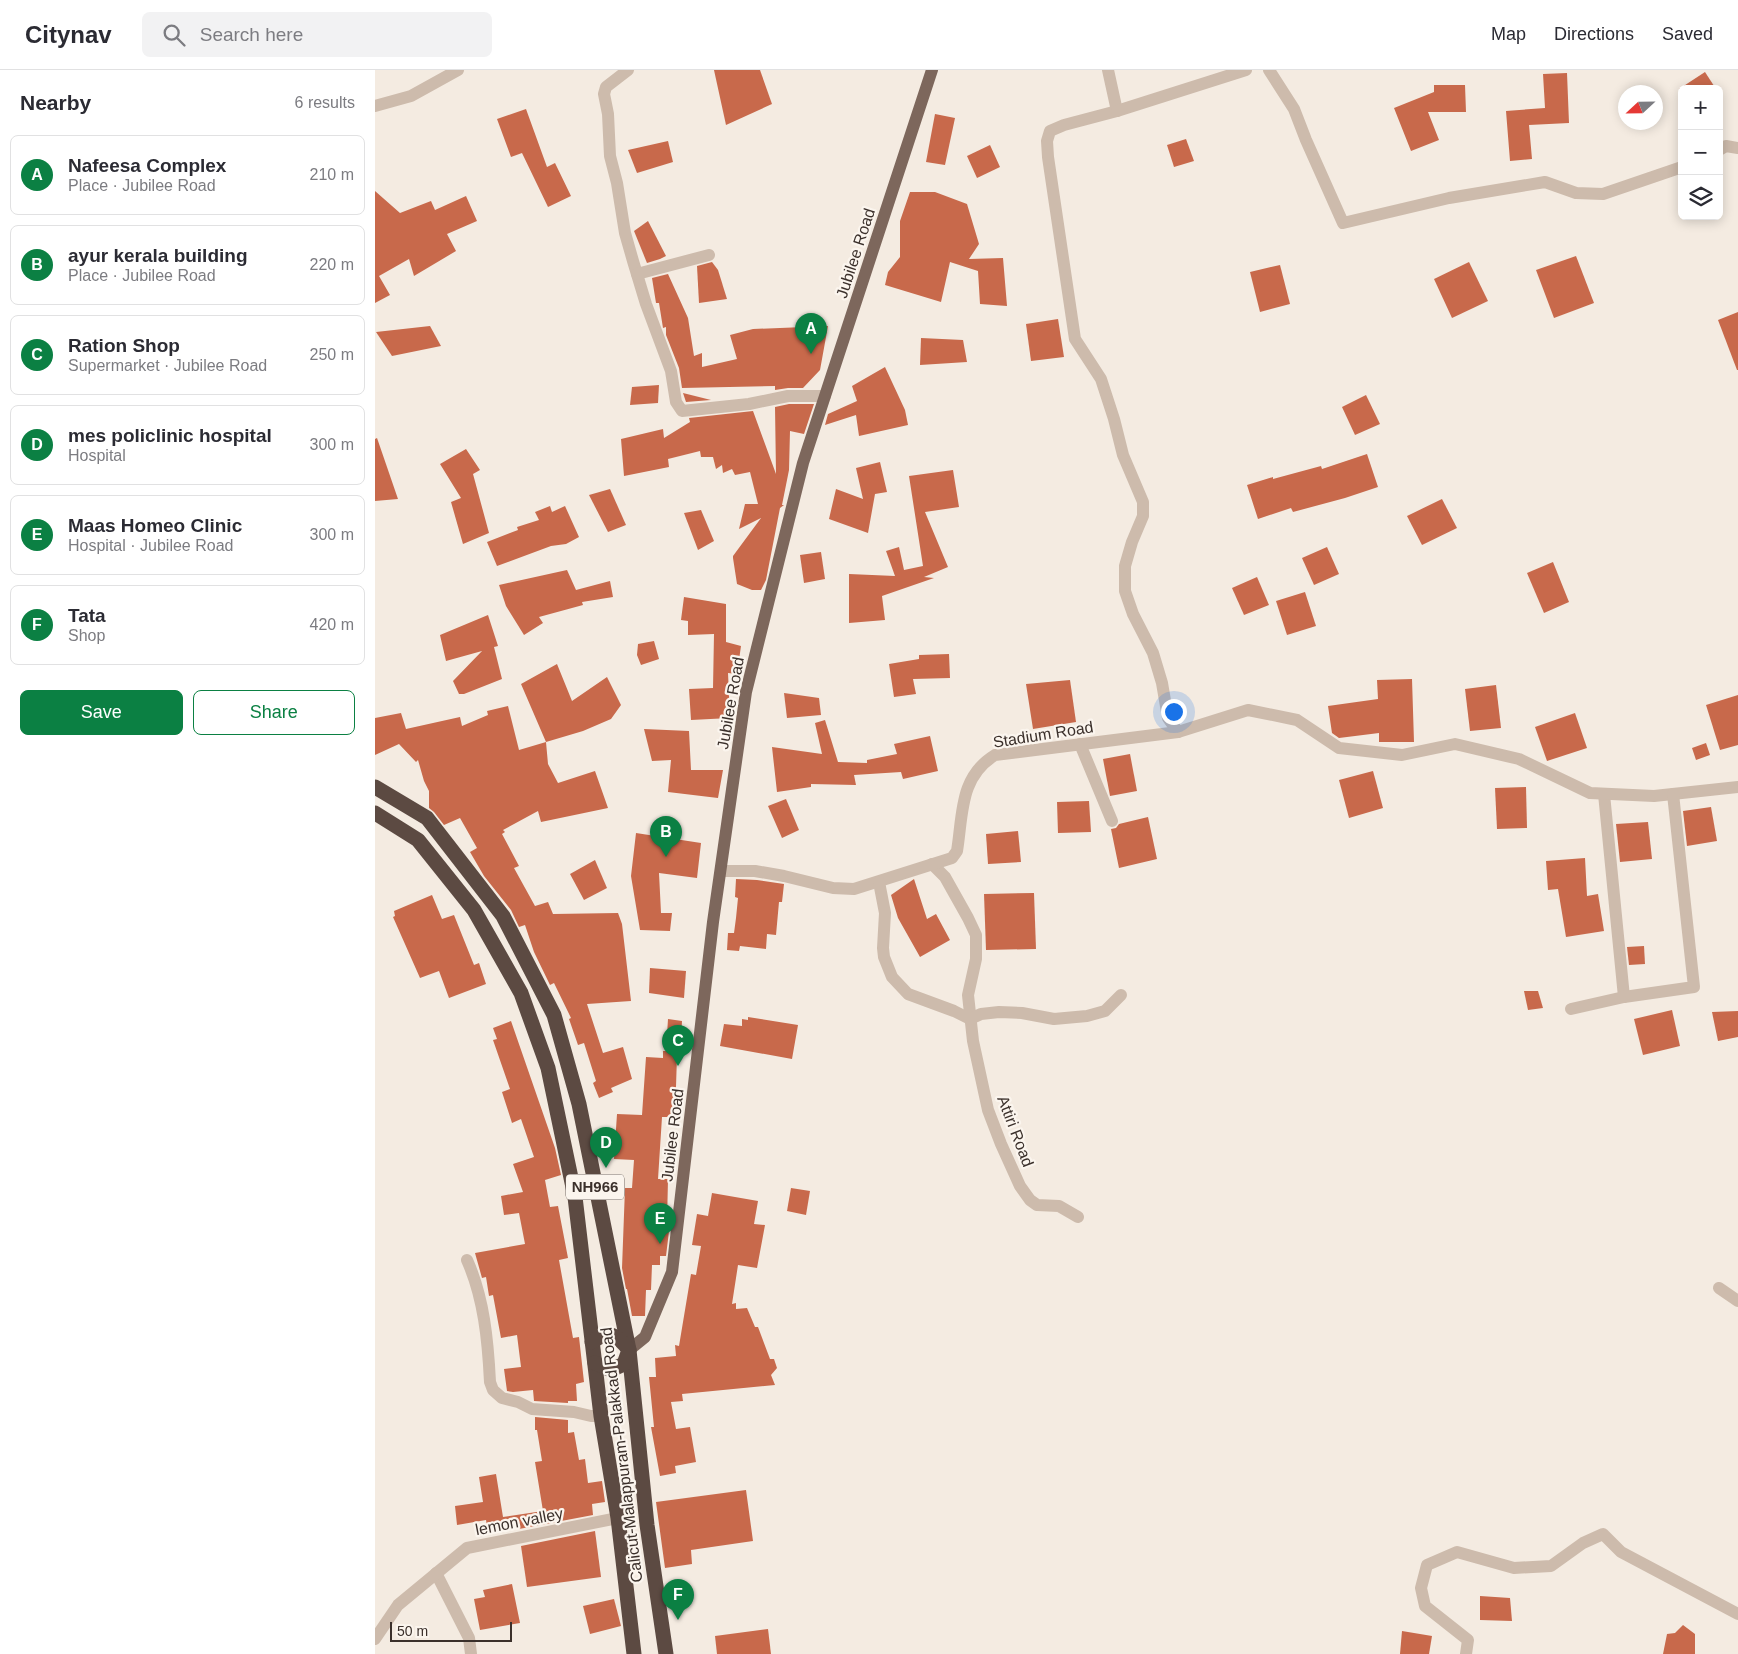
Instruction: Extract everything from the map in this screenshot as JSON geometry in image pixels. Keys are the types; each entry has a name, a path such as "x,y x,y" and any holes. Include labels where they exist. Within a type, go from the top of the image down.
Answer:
{"highway":[{"name":"Calicut-Malappuram-Palakkad Road","path":"375,787 427,818 503,916 554,1016 579,1104 629,1350 647,1525 666,1654"},
{"name":"NH966","path":"375,813 418,840 473,910 521,993 548,1068 573,1188 601,1416 618,1518 635,1654"},
{"path":"592,1342 600,1336 612,1334 621,1340 629,1350 624,1364 611,1370 595,1363"}],"main road":[{"name":"Jubilee Road","path":"629,1350 645,1337 672,1272 713,922 746,692 803,463 932,70"}],"street":[{"path":"375,106 411,96 458,70"},
{"path":"628,70 606,87 604,94 610,156 617,183 625,233 637,274 671,371 677,402 682,412 749,404 788,396 825,396"},
{"path":"1108,70 1117,111"},
{"path":"1178,732 1168,718 1162,683 1153,653 1133,614 1125,591 1125,566 1132,542 1143,516 1143,502 1123,455 1101,380 1075,339 1047,141 1050,132 1064,124 1117,111 1246,70"},
{"path":"1269,70 1294,109 1343,224 1449,198 1545,182 1576,193 1603,194 1678,168"},
{"path":"1723,148 1726,146 1738,148"},
{"path":"637,274 709,255"},
{"name":"Stadium Road","path":"721,871 755,871 840,888 854,889 879,882 952,858 957,851 965,792 972,777 983,762 995,755 1178,732 1248,710 1297,720 1339,748 1402,755 1455,744 1519,758 1590,793 1654,796 1738,787"},
{"path":"1080,744 1112,821"},
{"path":"1604,794 1624,997"},
{"path":"1571,1009 1624,997 1694,987 1673,794"},
{"name":"Attiri Road","path":"932,864 945,877 976,935 976,959 968,995 973,1041 988,1110 1020,1186 1030,1200 1037,1204 1059,1206 1078,1217"},
{"path":"879,882 885,913 884,957 892,977 908,994 970,1019 981,1014 999,1012 1021,1013 1054,1019 1087,1016 1105,1011 1121,995"},
{"path":"467,1260 478,1289 485,1324 490,1382 493,1390 502,1398 518,1402 532,1409 601,1416"},
{"path":"1719,1288 1738,1301"},
{"name":"lemon valley","path":"375,1639 398,1605 467,1548 618,1518"},
{"path":"1466,1654 1468,1640 1425,1606 1421,1588 1427,1565 1457,1552 1515,1568 1551,1566 1583,1543 1603,1534 1621,1552 1738,1614"},
{"path":"436,1573 469,1638 471,1654"}],"building":[{"path":"714,70 760,70 772,104 726,125"},
{"path":"1705,72 1713,85 1685,85"},
{"path":"1567,73 1569,123 1529,125 1532,159 1510,161 1506,111 1545,108 1543,74"},
{"path":"1434,85 1465,85 1466,112 1428,112 1439,140 1411,151 1394,108 1434,92"},
{"path":"526,109 547,167 555,163 571,196 548,207 522,153 511,157 497,119"},
{"path":"935,114 955,118 945,165 926,162"},
{"path":"1186,139 1194,161 1174,167 1167,145"},
{"path":"668,141 673,162 637,173 628,150"},
{"path":"990,145 1000,167 977,178 967,156"},
{"path":"375,191 400,213 431,201 435,210 466,196 477,221 447,234 456,251 414,276 409,259 379,276 390,295 375,303"},
{"path":"910,192 935,192 967,204 979,244 969,259 1003,258 1007,306 980,304 978,271 950,262 941,302 885,285 888,272 900,257 900,221"},
{"path":"648,221 666,256 647,263 634,231"},
{"path":"1576,256 1594,303 1554,318 1536,270"},
{"path":"712,262 718,270 727,299 699,303 697,266"},
{"path":"1469,262 1488,301 1452,318 1434,279"},
{"path":"1280,265 1290,304 1260,312 1250,272"},
{"path":"668,274 688,318 694,356 702,353 702,367 737,359 730,335 753,329 828,326 820,370 803,388 775,390 775,386 682,388 679,368 666,335 666,327 663,328 659,303 656,303 652,278"},
{"path":"1738,312 1738,370 1737,370 1718,320"},
{"path":"1058,319 1064,357 1031,361 1026,324"},
{"path":"430,326 441,346 392,356 376,332"},
{"path":"921,338 963,340 967,362 920,365"},
{"path":"885,367 905,410 908,425 859,436 856,415 825,425 828,414 857,401 852,386"},
{"path":"659,385 658,403 630,405 632,387"},
{"path":"683,393 711,400 686,402"},
{"path":"1366,395 1380,424 1355,435 1342,407"},
{"path":"789,404 814,404 804,434 790,431 789,470 782,505 784,505 780,508 766,580 761,590 752,590 737,584 733,558 761,518 739,529 745,504 758,504 750,472 735,475 732,469 723,473 722,465 716,469 713,457 701,457 700,451 668,459 669,467 624,476 621,439 663,429 664,438 690,422 689,418 753,411 776,474 775,407"},
{"path":"377,438 398,499 375,501 375,439"},
{"path":"466,449 480,470 473,474 489,533 463,544 451,502 461,498 440,464"},
{"path":"1367,454 1378,487 1293,512 1291,508 1258,519 1247,485 1321,466 1322,469"},
{"path":"880,462 887,492 875,494 868,533 829,519 836,489 863,499 856,468"},
{"path":"953,470 959,507 925,512 948,567 924,577 934,578 882,596 885,620 849,623 849,574 895,576 886,551 899,547 904,570 923,566 909,476"},
{"path":"610,489 626,525 608,532 589,495"},
{"path":"1442,499 1457,528 1422,545 1407,516"},
{"path":"550,506 552,512 565,506 579,537 566,544 551,546 497,566 487,542 518,530 517,527 539,520 535,512"},
{"path":"701,510 714,541 698,550 684,513"},
{"path":"1327,547 1339,574 1314,585 1302,558"},
{"path":"821,552 825,579 804,583 800,555"},
{"path":"1553,562 1569,602 1544,613 1527,573"},
{"path":"567,570 576,590 610,581 613,597 582,602 583,605 539,617 543,623 524,635 506,606 499,585"},
{"path":"1257,577 1269,605 1244,615 1232,588"},
{"path":"1305,592 1316,626 1287,635 1276,601"},
{"path":"684,597 726,604 726,642 741,646 737,674 728,673 730,718 691,720 689,689 713,688 714,634 688,635 688,621 681,620"},
{"path":"488,615 498,646 494,647 502,679 464,694 459,694 453,681 482,651 446,661 440,635"},
{"path":"654,641 659,659 641,665 637,655 638,644"},
{"path":"949,654 950,678 913,679 916,694 894,697 889,664 919,659 919,655"},
{"path":"557,664 572,701 607,677 621,705 611,719 583,731 546,742 521,684"},
{"path":"1412,679 1414,742 1379,742 1379,733 1339,738 1332,733 1328,706 1378,699 1377,680"},
{"path":"1070,680 1076,722 1033,729 1026,684"},
{"path":"1496,685 1501,728 1470,731 1465,689"},
{"path":"784,693 819,698 821,715 787,718"},
{"path":"1738,695 1738,745 1720,750 1706,705"},
{"path":"508,706 519,750 546,742 548,764 558,783 595,771 608,808 541,822 538,811 503,830 505,832 502,834 519,866 514,868 535,906 548,902 553,914 618,913 622,924 631,1001 587,1004 603,1053 623,1047 632,1079 611,1088 613,1092 599,1098 593,1083 596,1081 584,1043 578,1045 569,1019 571,1018 554,983 550,985 534,952 525,925 519,927 511,910 484,876 470,852 477,848 460,818 444,825 429,808 429,791 418,760 416,762 399,744 375,755 375,718 401,713 406,729 460,717 462,726 488,715 487,711"},
{"path":"1575,713 1587,748 1547,761 1535,727"},
{"path":"825,720 838,762 867,763 867,760 897,754 894,744 930,736 938,771 903,779 901,772 854,775 856,785 811,784 811,787 777,792 772,747 822,754 815,723"},
{"path":"644,729 689,731 691,770 723,770 718,798 668,792 671,760 652,761"},
{"path":"1706,743 1710,755 1696,760 1692,748"},
{"path":"1130,754 1137,791 1110,796 1103,759"},
{"path":"1373,771 1383,808 1349,818 1339,780"},
{"path":"1526,787 1527,828 1497,829 1495,788"},
{"path":"786,799 799,830 782,838 768,806"},
{"path":"1089,801 1091,832 1058,833 1057,802"},
{"path":"1711,807 1717,841 1687,846 1683,811"},
{"path":"1148,817 1157,859 1119,868 1111,829 1116,828 1119,824"},
{"path":"1648,822 1652,859 1620,862 1616,824"},
{"path":"1018,831 1021,862 988,864 986,834"},
{"path":"636,833 701,843 697,878 659,873 661,913 672,913 670,931 640,930 631,876"},
{"path":"1585,858 1587,896 1598,894 1604,931 1566,937 1558,889 1548,890 1546,861"},
{"path":"595,860 607,888 584,900 570,874"},
{"path":"736,879 784,884 782,902 779,902 776,935 767,934 766,949 740,946 739,951 727,950 728,933 734,933 736,918 738,898 735,897"},
{"path":"914,879 927,919 936,914 950,940 920,957 898,918 891,895"},
{"path":"1034,893 1036,949 986,950 984,894"},
{"path":"432,895 442,919 454,915 474,965 479,963 486,984 449,998 439,971 420,978 393,917 395,916 394,911"},
{"path":"1644,946 1645,964 1629,965 1627,947"},
{"path":"650,968 686,971 684,998 649,993"},
{"path":"1524,991 1538,991 1543,1008 1528,1010"},
{"path":"1672,1010 1680,1046 1643,1055 1634,1019"},
{"path":"1738,1011 1738,1037 1718,1041 1712,1012"},
{"path":"748,1017 798,1025 792,1059 720,1046 724,1024 742,1026 742,1019 748,1020"},
{"path":"668,1019 682,1021 680,1056 677,1056 675,1117 662,1117 658,1179 668,1179 667,1223 670,1223 666,1256 660,1256 660,1265 652,1265 651,1290 646,1290 645,1316 632,1316 622,1268 625,1188 632,1188 634,1160 614,1159 617,1114 642,1115 646,1057 663,1058 663,1051 666,1051"},
{"path":"511,1021 555,1148 561,1175 545,1180 550,1207 558,1206 568,1258 559,1260 573,1338 579,1337 584,1382 576,1384 577,1401 568,1401 568,1403 534,1401 533,1390 507,1391 504,1369 521,1367 517,1335 501,1338 493,1295 489,1296 486,1277 482,1278 475,1253 525,1244 519,1213 504,1215 501,1196 523,1192 513,1164 534,1157 521,1119 512,1123 502,1092 510,1089 493,1040 497,1039 493,1028"},
{"path":"791,1188 810,1191 806,1215 787,1211"},
{"path":"712,1193 758,1201 754,1224 765,1225 757,1268 738,1265 732,1304 736,1303 736,1309 747,1308 755,1327 758,1327 770,1359 774,1359 777,1368 771,1375 775,1385 682,1394 683,1401 671,1402 676,1429 690,1427 696,1462 675,1466 676,1473 660,1476 651,1427 654,1427 649,1377 656,1377 655,1358 676,1356 675,1345 679,1346 691,1274 696,1275 701,1246 692,1245 697,1214 708,1216"},
{"path":"535,1417 568,1420 568,1433 574,1432 579,1460 585,1459 588,1483 602,1481 605,1502 592,1504 593,1515 519,1529 488,1532 486,1520 457,1525 455,1506 483,1502 479,1477 496,1474 503,1517 543,1511 535,1462 542,1461 537,1430 535,1430"},
{"path":"746,1490 753,1541 691,1550 692,1564 665,1568 656,1502"},
{"path":"595,1531 601,1577 527,1587 521,1546"},
{"path":"512,1584 520,1623 480,1630 474,1599 485,1597 483,1590"},
{"path":"1480,1596 1510,1598 1512,1621 1480,1620"},
{"path":"614,1599 621,1626 590,1634 583,1606"},
{"path":"1683,1625 1695,1634 1695,1654 1663,1654 1667,1634 1675,1633"},
{"path":"768,1629 771,1654 717,1654 715,1636"},
{"path":"1402,1631 1432,1636 1429,1654 1400,1654"}],"place":[{"name":"Nafeesa Complex","path":"811,354"},
{"name":"ayur kerala building","path":"666,857"},
{"name":"Ration Shop","path":"678,1066"},
{"name":"mes policlinic hospital","path":"606,1168"},
{"name":"Maas Homeo Clinic","path":"660,1244"},
{"name":"Tata","path":"678,1620"}]}
